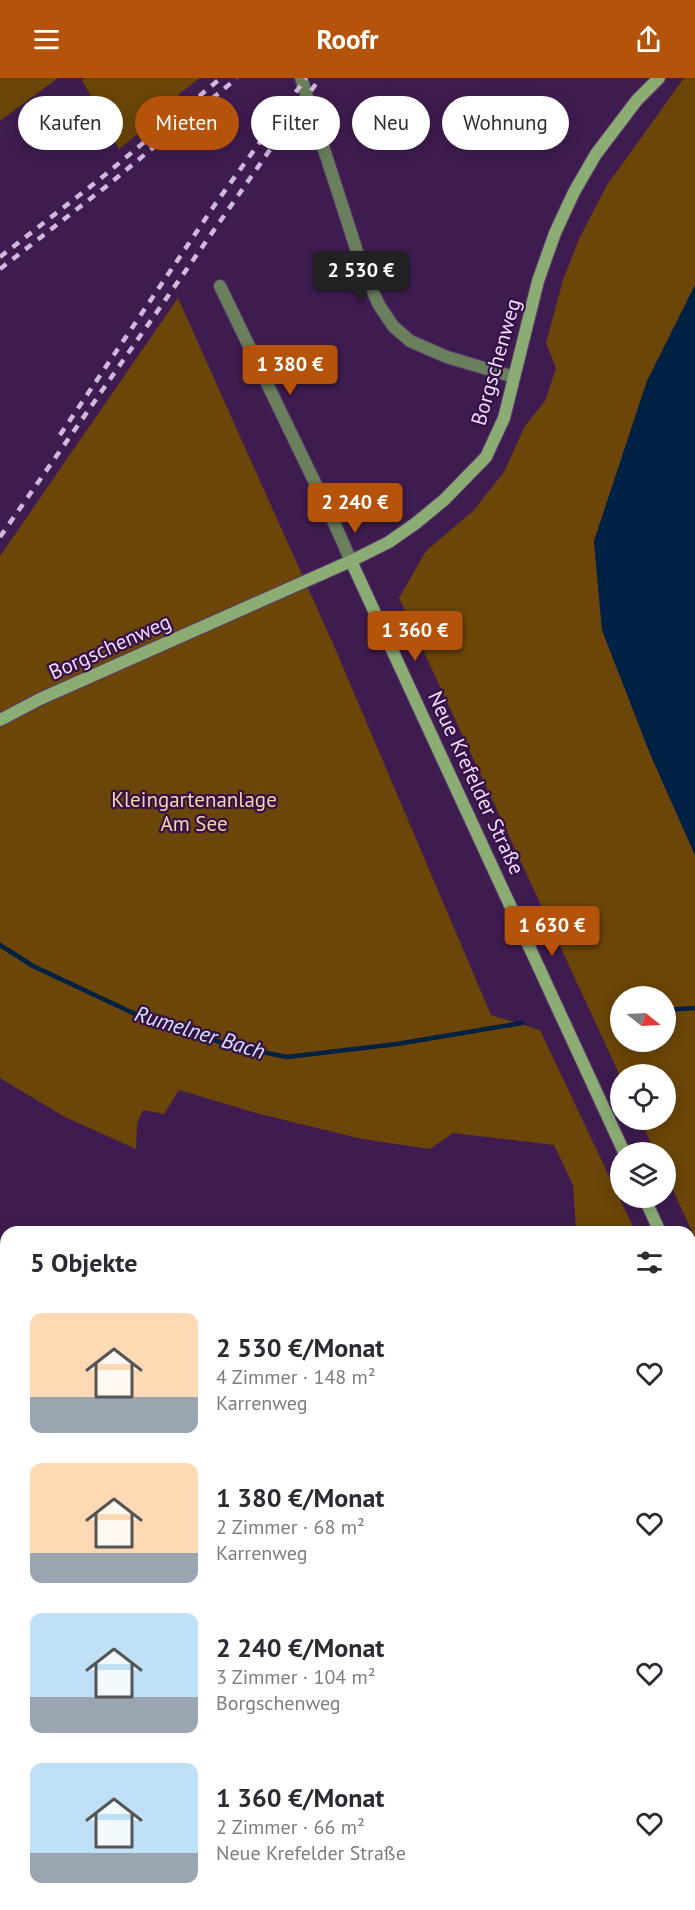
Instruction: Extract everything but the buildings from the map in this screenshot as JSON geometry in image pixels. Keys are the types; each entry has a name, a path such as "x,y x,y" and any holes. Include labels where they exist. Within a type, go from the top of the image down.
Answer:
{"main road":[{"name":"Borgschenweg","path":"0,720 40,699 351,561 389,542 416,524 444,500 486,457 504,418 538,281 555,233 574,192 596,154 637,100 659,78"},
{"name":"Neue Krefelder Straße","path":"351,561 619,1142"},
{"path":"649,1208 657,1226"}],"street":[{"path":"301,78 363,270 379,305 393,326 410,341 447,357 514,377"},
{"path":"220,286 351,561"}],"green space":[{"path":"0,78 58,78 34,96 18,96 18,108 0,121"},
{"path":"85,78 200,78 179,94 180,96 135,96 135,136 123,146 123,96 91,96 82,80"},
{"path":"684,78 695,78 695,285 647,381 594,541 602,630 651,756 695,855 695,1226 689,1226 676,1197 676,1142 650,1142 645,1130 676,1130 676,1064 615,1064 399,598 426,551 473,511 504,472 525,426 545,401 556,368 546,343 563,280 579,239 607,185"},
{"name":"Kleingartenanlage Am See","path":"178,298 334,646 491,1015 540,1030 610,1178 610,1208 624,1208 633,1226 576,1226 573,1185 554,1145 453,1133 430,1149 362,1139 256,1113 179,1090 164,1114 143,1110 137,1124 136,1149 65,1117 0,1078 0,556"}],"water":[{"path":"695,285 695,855 651,756 602,630 594,541 647,381"}],"waterway":[{"name":"Rumelner Bach","path":"0,945 33,966 133,1013 232,1046 287,1057 397,1044 522,1023"},
{"name":"Rumelner Bach","path":"676,1009 695,1008"}],"railway":[{"path":"0,257 100,179 221,78"},
{"path":"0,269 108,185 237,78"},
{"path":"60,435 216,203 306,78"},
{"path":"0,537 320,78"}]}
